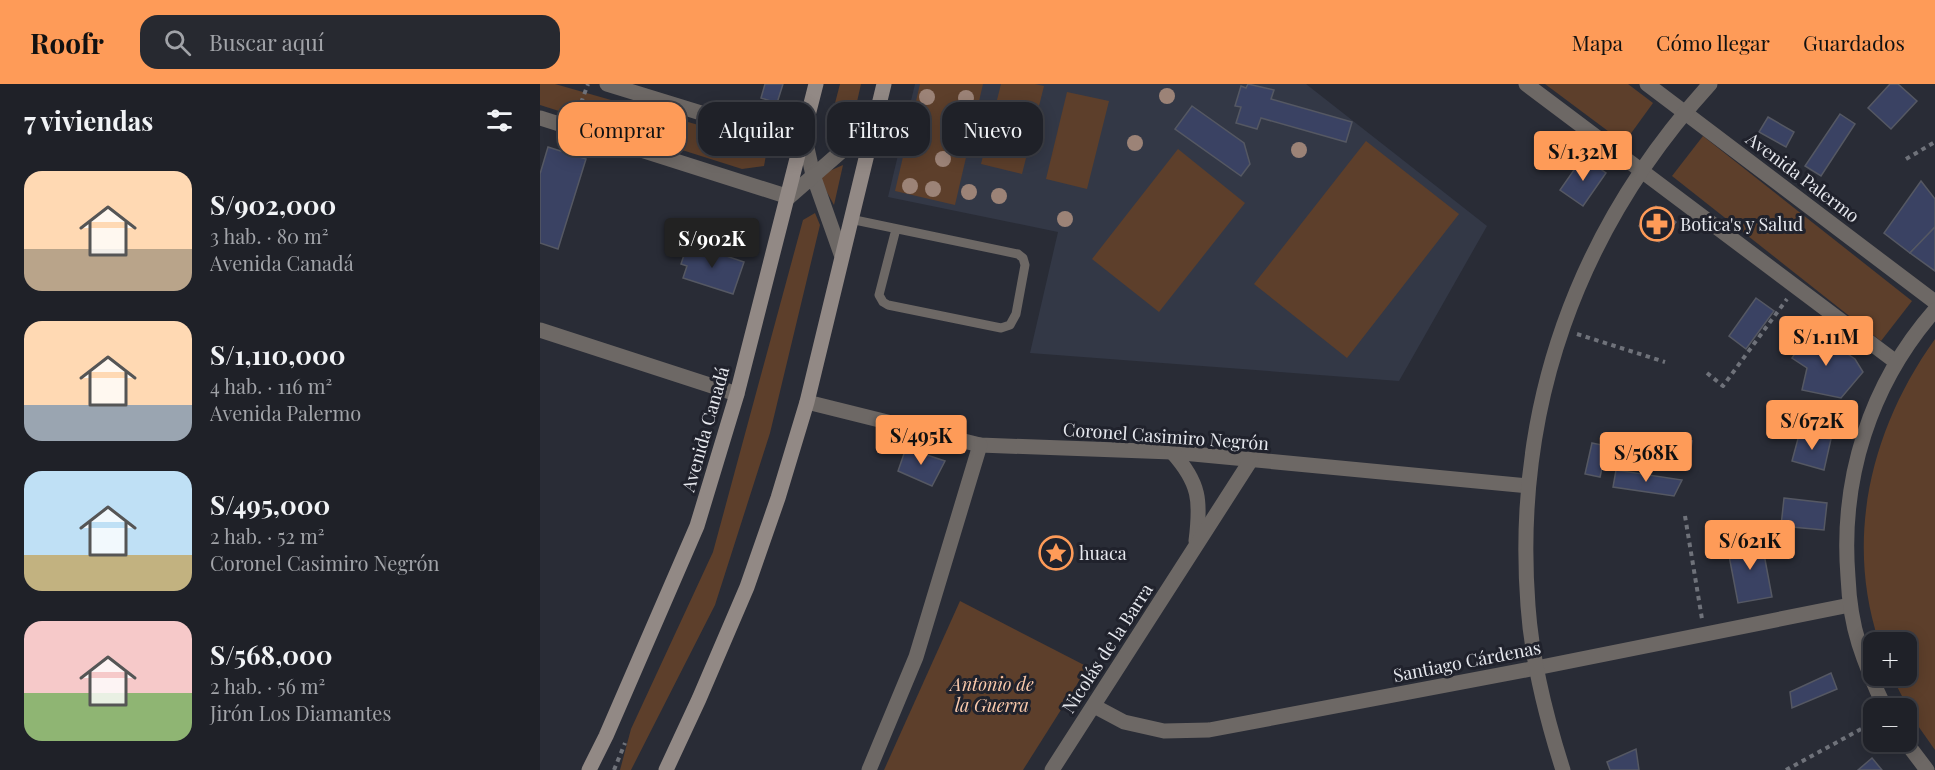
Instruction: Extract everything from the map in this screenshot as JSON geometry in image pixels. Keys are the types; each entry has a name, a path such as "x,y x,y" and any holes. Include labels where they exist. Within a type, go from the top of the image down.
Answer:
{"main road":[{"name":"Avenida Canadá","path":"812,102 816,84"},
{"path":"880,102 884,84"},
{"name":"Avenida Canadá","path":"589,770 697,526 737,394 798,156"},
{"path":"666,770 747,587 778,498 807,402 866,156"}],"street":[{"path":"607,84 698,112"},
{"path":"1527,84 1896,362"},
{"name":"Avenida Palermo","path":"1647,84 1935,302"},
{"path":"1563,770 1547,719 1536,668 1528,607 1525,547 1528,486 1535,433 1546,381 1561,329 1595,247 1641,170 1684,112 1710,84"},
{"path":"540,118 558,124"},
{"path":"661,156 787,196 794,195 835,156"},
{"path":"809,156 813,175 841,254"},
{"path":"1880,698 1858,643 1850,605 1845,542 1851,479 1868,419 1896,362 1935,310"},
{"path":"540,332 737,394"},
{"name":"Coronel Casimiro Negrón","path":"807,402 980,445 1172,452 1528,486"},
{"path":"869,770 916,657 980,445"},
{"name":"Nicolás de la Barra","path":"1172,452 1192,479 1198,497 1200,513 1195,547"},
{"name":"Nicolás de la Barra","path":"1052,770 1251,460"},
{"name":"Santiago Cárdenas","path":"1094,705 1124,722 1164,731 1209,730 1850,605"},
{"path":"1913,752 1927,770"}],"lane":[{"path":"850,219 1018,254 1023,258 1025,265 1016,314 1010,325 1001,328 888,305 883,302 879,295 896,229"}],"path":[{"path":"581,102 588,84"},
{"path":"1906,159 1935,142"},
{"path":"1707,373 1723,386 1796,287"},
{"path":"1561,329 1665,362"},
{"path":"1685,516 1705,634"},
{"path":"1786,770 1863,728"}],"shaded area":[{"path":"915,84 1306,84 1487,226 1399,381 1030,353 1058,232 888,197 898,156 930,156 930,102 911,102"}],"green space":[{"path":"540,84 555,84 618,102 558,102 558,111 540,105"},
{"path":"840,84 861,84 857,102 835,102"},
{"path":"920,84 983,84 979,102 942,102 942,156 966,156 955,205 895,191 903,156 930,156 930,102 916,102"},
{"path":"1001,84 1044,86 1040,102 996,102"},
{"path":"1545,84 1628,84 1653,103 1624,143"},
{"path":"1067,92 1109,101 1087,189 1046,179"},
{"path":"686,121 698,125 698,155 686,151"},
{"path":"1703,136 1912,301 1881,341 1672,176"},
{"path":"1366,141 1459,214 1347,358 1254,284"},
{"path":"1178,149 1245,203 1159,312 1092,259"},
{"path":"701,156 766,156 764,166 742,169"},
{"path":"983,156 1026,156 1022,174 981,164"},
{"path":"843,165 834,205 818,176"},
{"path":"815,213 820,225 770,433 715,605 631,770 620,770 631,729 713,552 803,220"},
{"path":"1935,339 1935,750 1917,724 1917,698 1903,698 1897,686 1917,686 1917,632 1876,632 1869,602 1864,562 1865,523 1870,484 1880,446 1913,373"},
{"name":"Antonio de la Guerra","path":"960,601 1088,667 1023,770 884,770"}],"building":[{"path":"765,84 783,84 777,102 761,98"},
{"path":"1248,84 1274,90 1271,99 1352,122 1346,142 1261,118 1257,129 1236,123 1241,107 1235,106 1241,86 1246,88"},
{"path":"1890,84 1898,84 1917,101 1891,129 1868,108"},
{"path":"1192,106 1244,143 1250,164 1241,176 1175,129"},
{"path":"1840,114 1855,124 1821,176 1805,166"},
{"path":"1768,117 1794,132 1786,147 1759,132"},
{"path":"548,147 558,150 558,156 576,156 586,159 558,249 540,243 540,174"},
{"path":"1583,157 1606,173 1583,206 1560,190"},
{"path":"1921,181 1935,199 1935,227 1910,253 1884,233"},
{"name":"Botica's y Salud","path":"1656,206 1676,222 1659,242 1639,226"},
{"path":"1935,227 1935,271 1910,253"},
{"path":"688,243 744,262 733,294 683,278 687,266 681,264"},
{"path":"1756,298 1774,311 1746,349 1729,336"},
{"path":"1811,329 1855,359 1863,372 1841,398 1802,390 1807,368 1792,358"},
{"path":"1644,434 1692,441 1688,470 1640,462"},
{"path":"1799,435 1831,439 1824,470 1792,461"},
{"path":"1592,443 1607,446 1600,477 1585,474"},
{"path":"906,448 945,461 932,486 898,471"},
{"path":"1616,470 1682,480 1674,496 1613,487"},
{"path":"1784,498 1827,503 1824,530 1781,526"},
{"path":"1761,538 1772,597 1738,603 1727,545"},
{"path":"1831,673 1837,689 1792,708 1790,692"},
{"path":"1636,749 1639,770 1610,770 1607,762"},
{"path":"1872,758 1882,770 1858,770"}],"place":[{"name":"Botica's y Salud","path":"1657,224"},
{"name":"huaca","path":"1056,553"}]}
